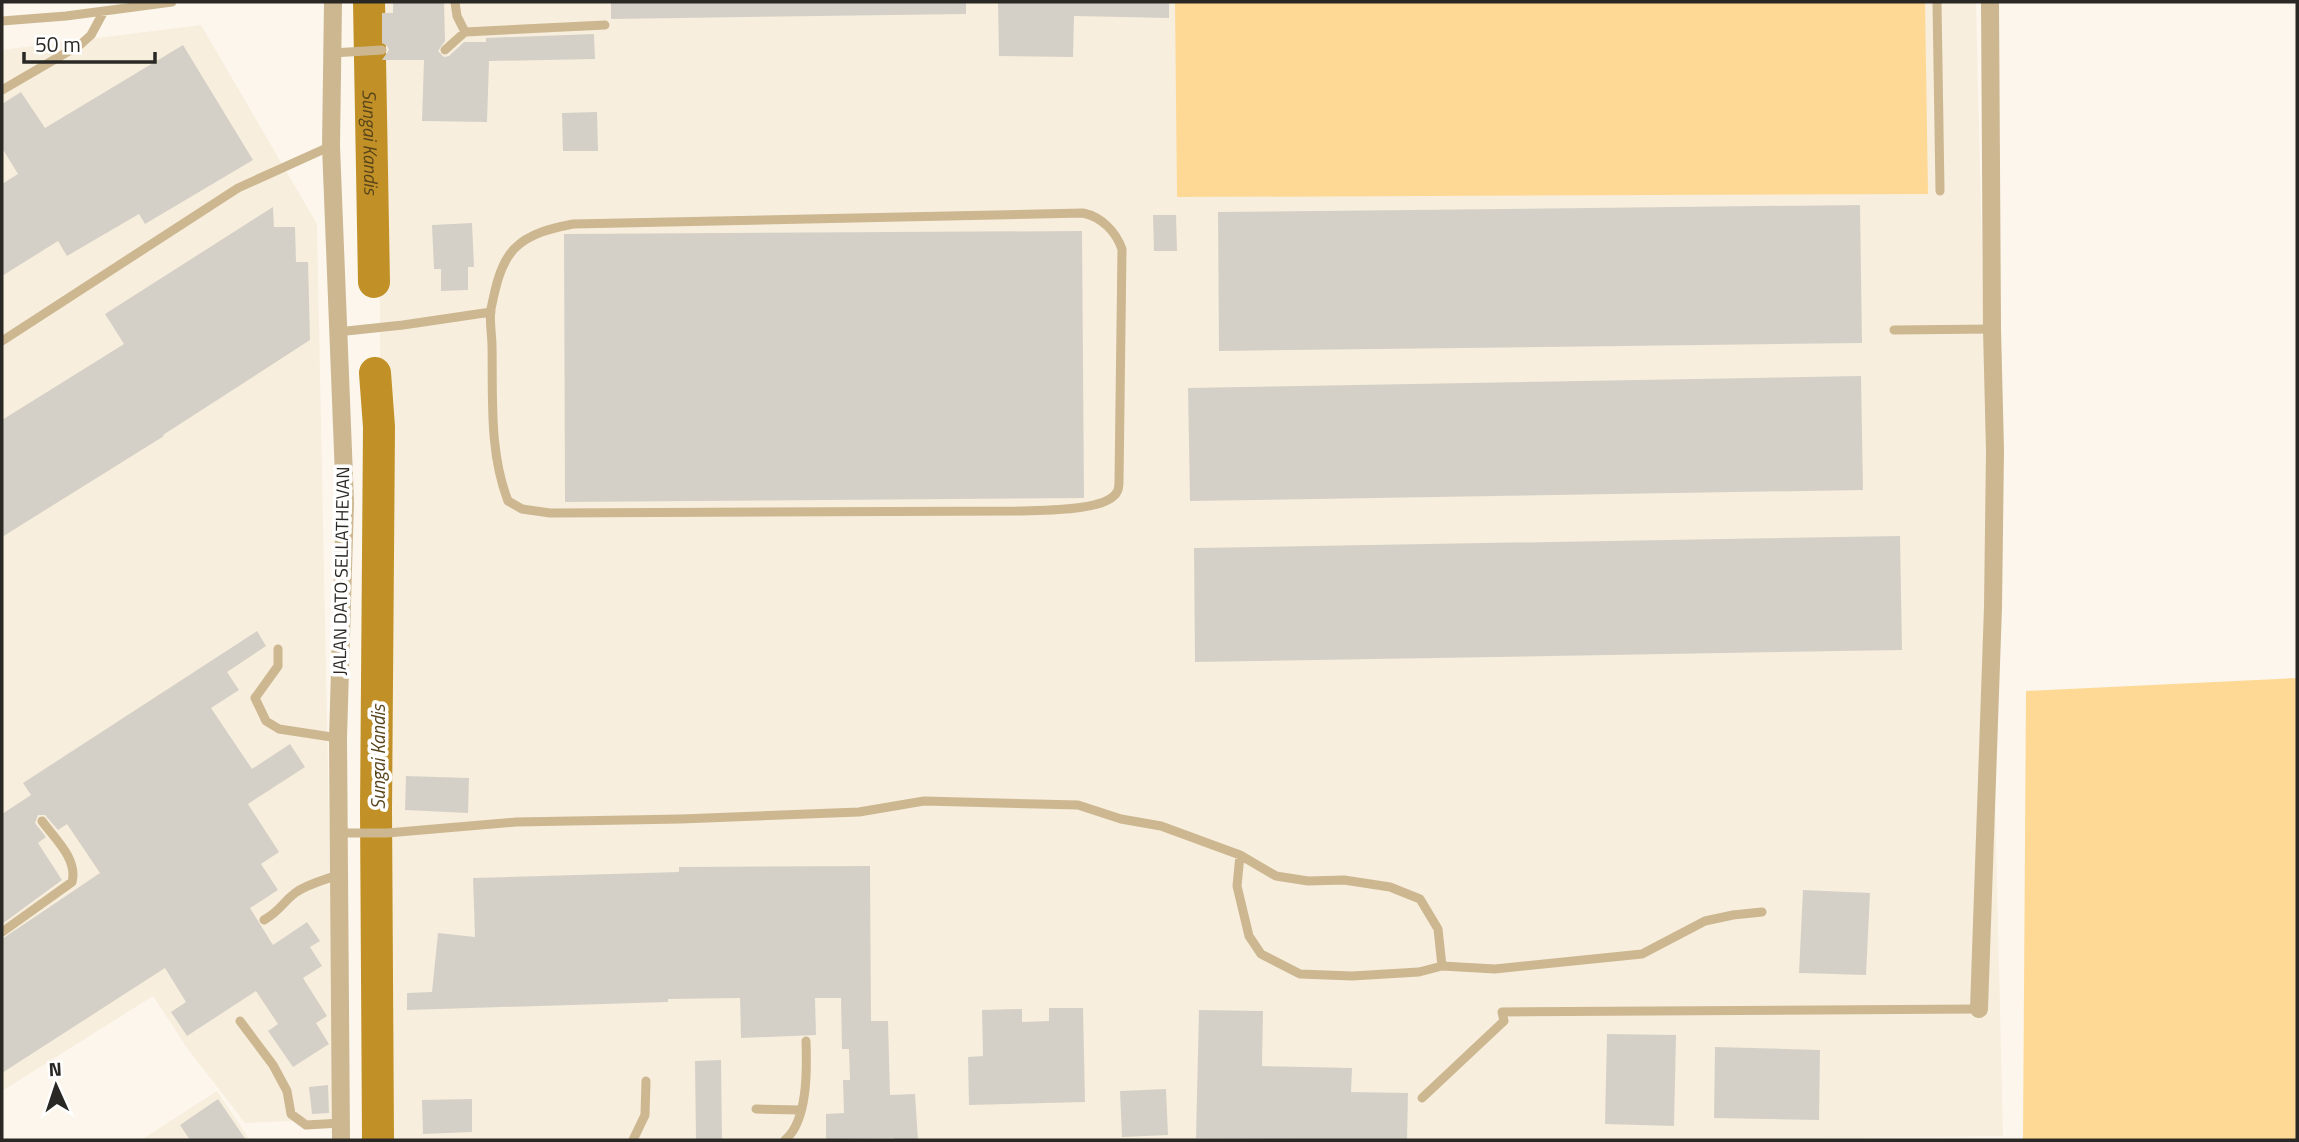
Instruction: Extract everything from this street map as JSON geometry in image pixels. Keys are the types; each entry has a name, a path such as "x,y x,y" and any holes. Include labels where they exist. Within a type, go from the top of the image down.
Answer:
{"street":[{"name":"JALAN DATO SELLATHEVAN","path":"333,2 331,146 345,502 338,738 341,1132"},
{"path":"1979,1009 1995,451 1990,2"}],"lane":[{"path":"2,20 104,12 172,2"},
{"path":"455,2 457,16 465,32"},
{"path":"1937,2 1941,191"},
{"path":"2,90 81,44 91,34 104,12"},
{"path":"444,50 465,32 605,25"},
{"path":"332,53 380,50"},
{"path":"2,341 238,188 331,146"},
{"path":"1091,214 1117,235 1122,249 1117,492 1109,499 1092,506 1018,512 550,513 522,509 508,501 495,448 491,312 498,278 515,247 548,229 573,225 1091,214"},
{"path":"337,332 392,327 491,312"},
{"path":"1894,330 1992,329"},
{"path":"278,649 278,666 255,698 266,722 279,729 338,738"},
{"path":"338,833 380,833 516,822 859,812 924,801 1078,805 1121,819 1161,826 1240,855 1276,876 1308,881 1344,880 1390,887 1420,899 1438,929 1442,965"},
{"path":"2,932 72,883 74,872 71,861 42,821"},
{"path":"1240,855 1237,886 1249,936 1261,954 1300,974 1352,976 1419,972 1442,965 1495,969 1642,954 1705,921 1762,912"},
{"path":"264,920 278,912 295,893 318,881 338,876"},
{"path":"1422,1098 1504,1021 1502,1012 1979,1009"},
{"path":"240,1021 273,1065 287,1091 291,1114 306,1125 341,1132"},
{"path":"785,1140 792,1135 807,1087 806,1041"},
{"path":"633,1140 645,1115 646,1081"},
{"path":"756,1109 800,1110"}],"shaded area":[{"path":"378,2 1976,2 2003,1136 1714,1140 385,1140"},
{"path":"1175,2 1925,2 1928,194 1177,197"},
{"path":"201,25 317,224 335,1119 245,1123 187,1048 153,996 2,1091 2,50"},
{"path":"2297,678 2297,1140 2023,1140 2026,691"},
{"path":"217,1091 250,1140 141,1140"}],"building":[{"path":"393,2 444,2 445,41 438,51 444,57 449,56 464,42 486,42 486,38 594,34 595,59 489,61 487,122 422,121 424,60 382,60 389,50 382,43 382,13 393,13"},
{"path":"611,2 966,2 966,14 611,19"},
{"path":"998,2 1169,2 1169,18 1074,16 1073,57 999,56"},
{"path":"183,45 253,160 145,224 139,214 67,256 58,241 2,276 2,184 18,174 2,148 2,104 21,92 45,128"},
{"path":"597,112 598,151 563,151 562,113"},
{"path":"1860,205 1862,343 1219,351 1218,212"},
{"path":"273,207 274,227 295,227 296,262 308,262 310,340 164,436 2,537 2,420 124,344 105,314"},
{"path":"1153,215 1176,215 1177,251 1154,251"},
{"path":"472,223 474,267 468,267 468,290 441,291 441,269 434,269 432,225"},
{"path":"1082,231 1084,498 565,502 564,234"},
{"path":"1861,376 1863,490 1190,501 1188,388"},
{"path":"1900,536 1902,650 1195,662 1194,548"},
{"path":"257,631 266,646 227,672 239,690 211,708 252,769 290,744 305,767 248,804 279,852 261,864 278,890 250,908 273,945 307,922 320,941 310,947 322,966 303,978 327,1016 316,1023 329,1044 293,1067 268,1031 278,1024 256,991 187,1036 171,1012 186,1002 165,968 2,1073 2,939 100,873 67,824 58,830 45,815 38,815 35,823 46,837 38,843 62,880 2,924 2,814 31,795 23,783"},
{"path":"406,776 469,778 468,813 405,810"},
{"path":"870,866 871,1021 888,1021 890,1095 915,1094 918,1140 826,1139 826,1114 844,1113 843,1080 850,1080 849,1049 842,1049 841,998 815,998 816,1035 741,1038 740,998 407,1010 407,993 432,992 438,933 475,937 473,878 679,872 679,867"},
{"path":"1803,890 1870,893 1866,975 1799,973"},
{"path":"1049,1008 1083,1008 1085,1102 969,1105 968,1057 983,1056 982,1010 1022,1009 1022,1022 1049,1021"},
{"path":"1199,1010 1263,1011 1262,1066 1352,1068 1351,1092 1408,1093 1407,1140 1196,1138"},
{"path":"1607,1034 1676,1035 1674,1126 1605,1124"},
{"path":"1715,1047 1820,1050 1819,1120 1714,1118"},
{"path":"721,1060 722,1140 696,1140 695,1061"},
{"path":"328,1085 329,1113 312,1114 309,1087"},
{"path":"1166,1089 1168,1135 1122,1137 1120,1091"},
{"path":"218,1099 246,1140 190,1140 180,1125"},
{"path":"472,1099 472,1132 423,1134 422,1100"}],"waterway":[{"name":"Sungai Kandis","path":"369,2 374,282"},
{"name":"Sungai Kandis","path":"375,373 379,427 376,810 378,1140"}]}
